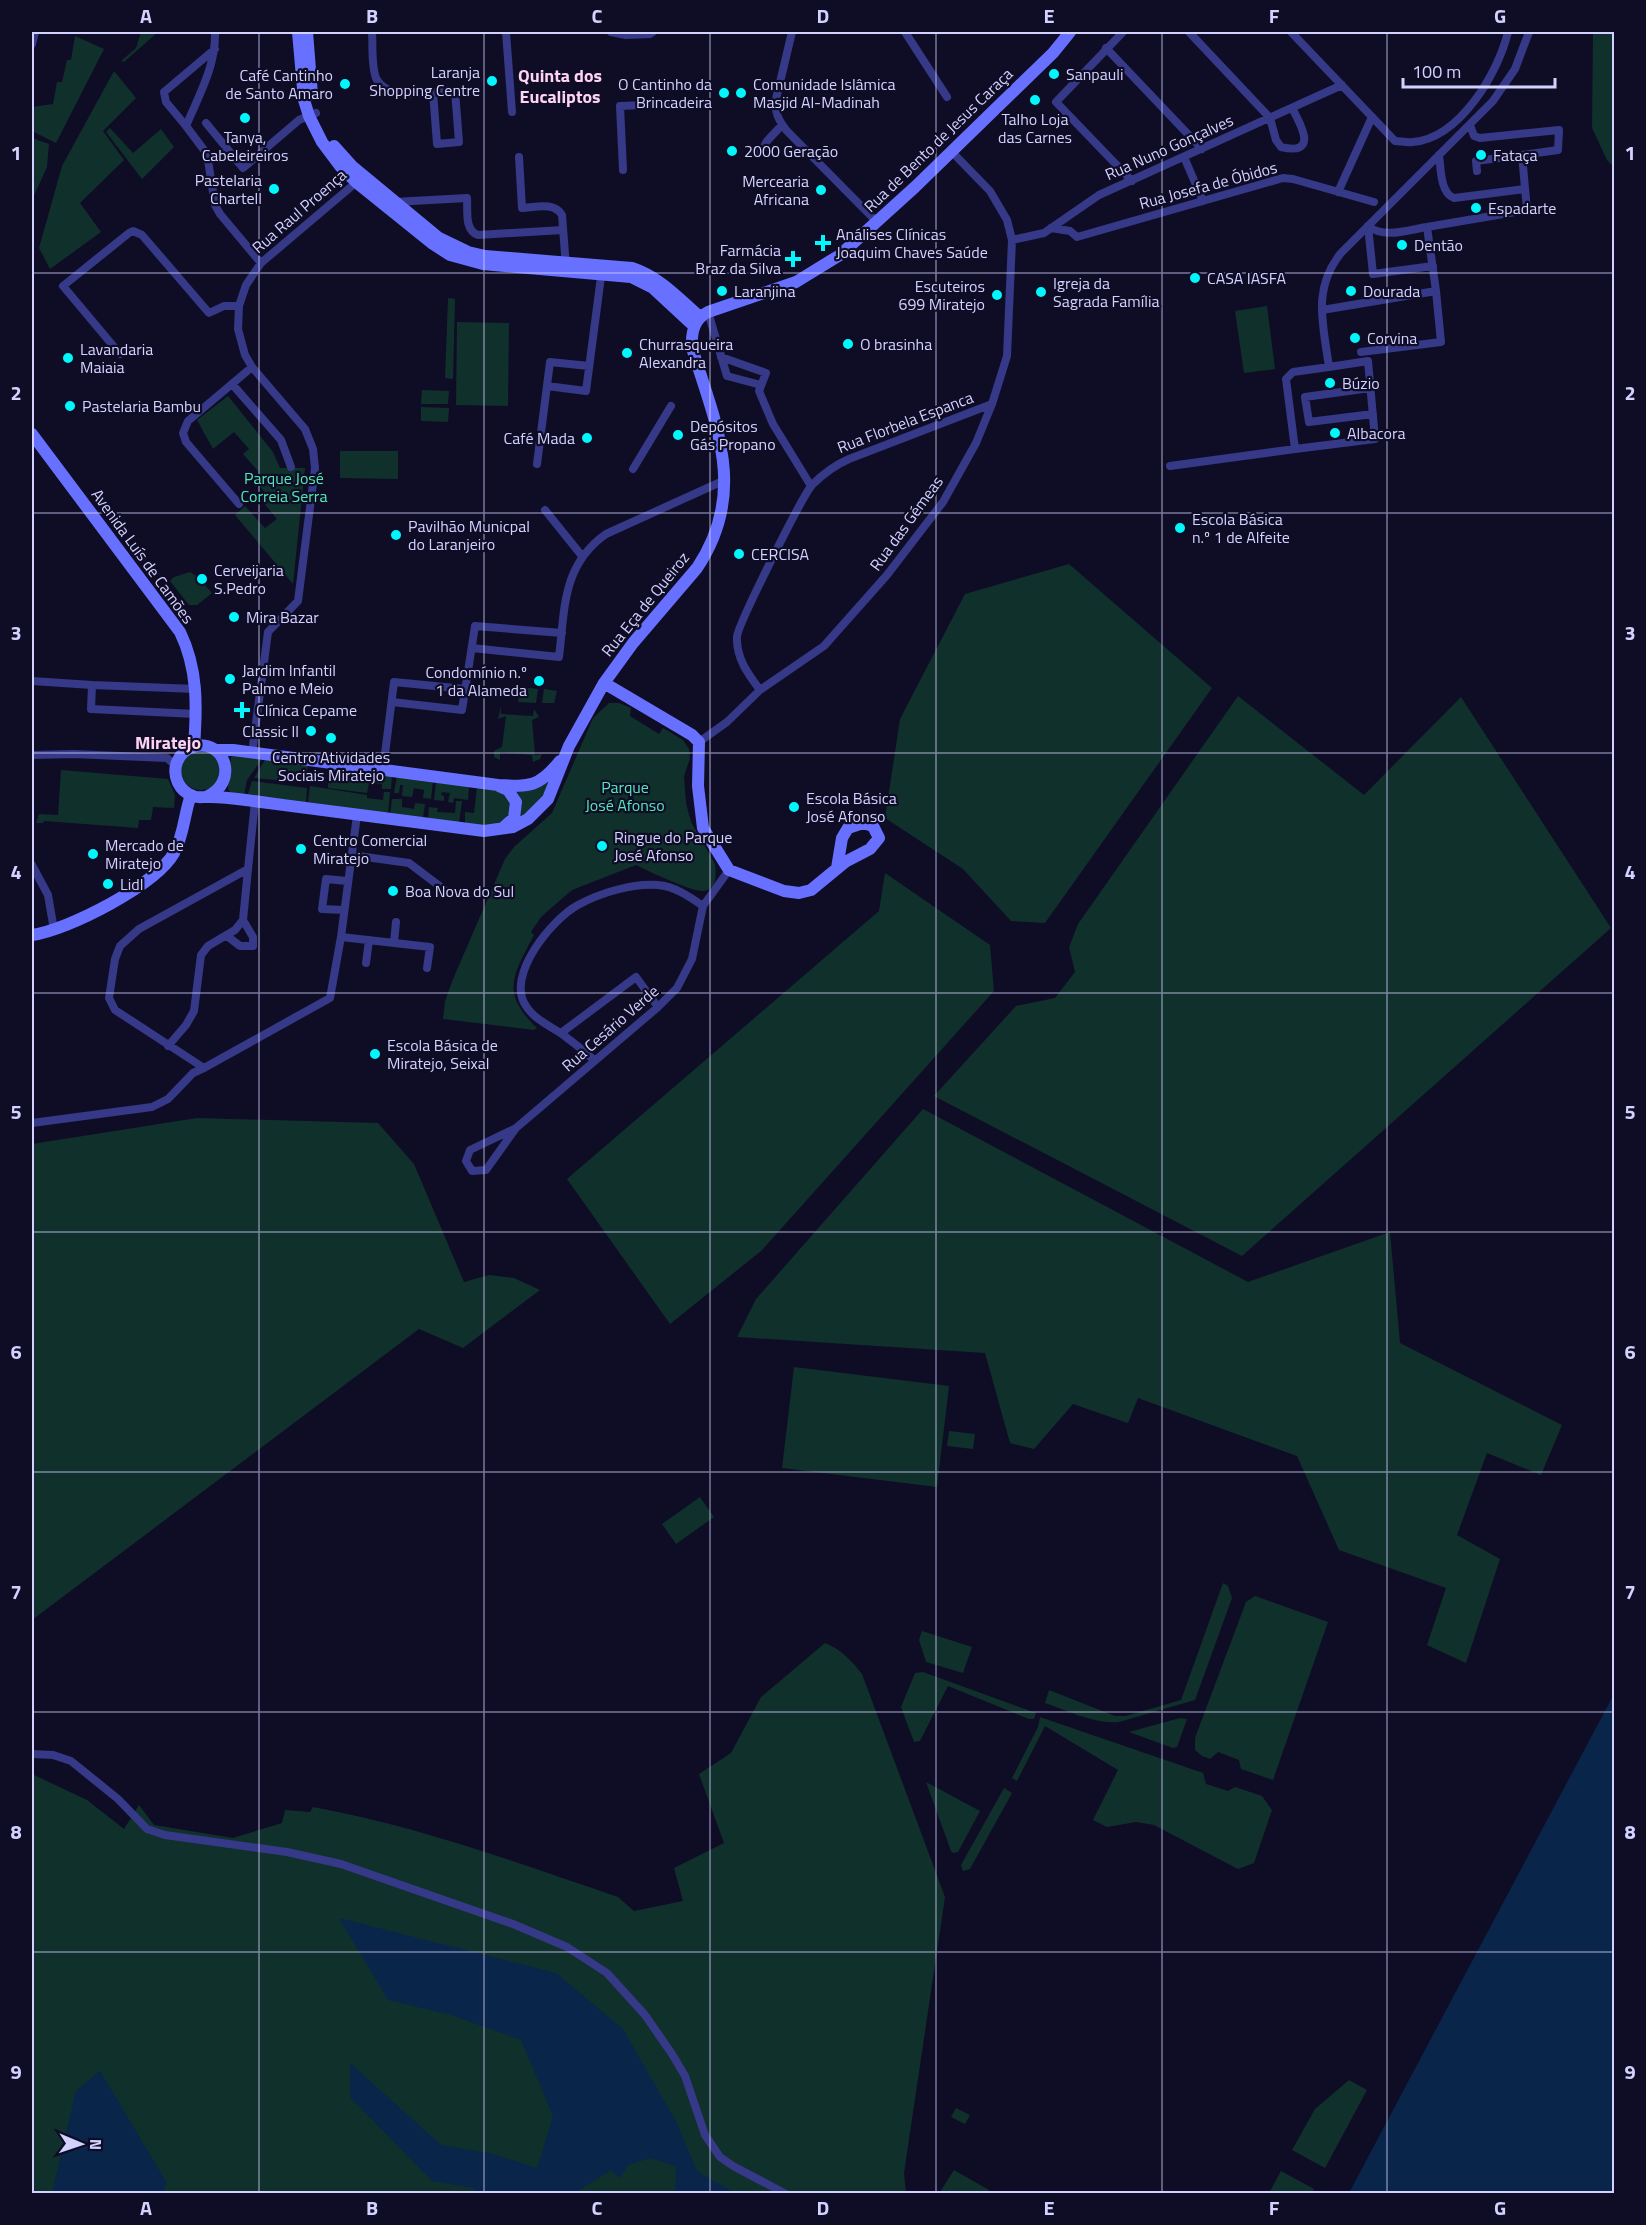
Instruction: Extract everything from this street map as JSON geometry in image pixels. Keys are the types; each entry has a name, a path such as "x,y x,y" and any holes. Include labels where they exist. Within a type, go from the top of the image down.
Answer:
{"main road":[{"path":"298,32 302,90 329,153 433,244 450,255 497,266 566,266"},
{"path":"307,32 313,115"},
{"name":"Rua de Bento de Jesus Caraça","path":"701,318 779,289 809,275 840,255 1053,53 1070,32"},
{"path":"360,179 394,202 439,238 468,252 566,266 602,269 625,266 643,272 660,282 701,318"},
{"name":"Rua Eça de Queiroz","path":"564,756 604,683 633,643 705,556 720,521 726,480 720,440 692,348 701,318"},
{"name":"Avenida Luís de Camões","path":"32,434 180,632 190,655 196,689 194,747"},
{"path":"604,683 692,735 699,742 698,786 703,828 729,870 784,891 799,893 811,890 837,868"},
{"path":"205,746 214,750 522,786 534,784 548,776 564,756 559,775 548,799 538,810 513,826 484,831 191,795 178,783 176,766 182,754 194,747 205,746"},
{"path":"206,796 219,789 226,776 224,761 214,750"},
{"path":"497,830 509,824 517,810 513,796 508,790 498,785"},
{"path":"32,935 54,930 122,896 156,875 174,853 191,795"}],"street":[{"path":"32,44 35,32"},
{"path":"186,126 211,67 215,49 215,32"},
{"path":"372,32 375,72 382,86 397,94 433,92 455,91 459,142 437,144 433,92"},
{"path":"506,32 512,112"},
{"path":"611,32 626,35 653,32"},
{"path":"792,32 775,106 782,125 877,222"},
{"path":"905,32 947,97"},
{"path":"1123,32 1056,102 1132,181"},
{"path":"1189,32 1270,118 1276,140 1281,147 1289,149 1298,148 1304,141 1305,132 1292,108"},
{"path":"1291,32 1395,141 1414,142 1433,136 1455,123 1475,100 1501,55 1508,32"},
{"path":"1329,366 1322,310 1323,288 1329,270 1341,253 1493,101 1506,84 1529,32"},
{"path":"1106,48 1202,149"},
{"path":"215,49 164,92 166,102 207,154 215,205 220,214 261,263"},
{"name":"Rua Nuno Gonçalves","path":"1012,244 1037,236 1099,195 1342,85"},
{"path":"623,170 620,106 671,104"},
{"path":"206,123 243,168 299,120 313,115"},
{"path":"1338,192 1372,117"},
{"path":"760,152 782,125"},
{"path":"1470,125 1474,136 1480,138 1559,130 1558,150 1476,161 1477,171"},
{"path":"951,151 990,191 1007,220 1012,244"},
{"path":"1439,155 1445,191 1448,196 1454,198 1525,189"},
{"path":"1368,226 1382,234 1527,210 1522,155"},
{"path":"519,157 522,208 553,206 558,209 562,215 566,266"},
{"path":"1184,157 1203,201"},
{"name":"Rua Josefa de Óbidos","path":"1051,228 1070,231 1077,237 1283,178 1374,202"},
{"name":"Rua Raul Proença","path":"252,753 268,632 298,601 315,468 313,449 305,429 252,368 240,341 239,306 246,285 261,263 360,179"},
{"path":"394,202 467,198 468,226 470,231 478,235 563,230"},
{"path":"1368,226 1373,274 1432,266"},
{"path":"1361,352 1441,342 1427,227"},
{"path":"120,354 63,286 133,231 142,235 209,313 224,306 239,306"},
{"name":"Rua das Gémeas","path":"699,742 728,722 760,690 824,646 887,575 943,502 976,443 992,404 1007,356 1012,244"},
{"path":"547,386 586,391 602,269"},
{"path":"1322,310 1436,291"},
{"path":"701,318 722,357 727,376 761,385"},
{"path":"722,357 766,373 759,391 773,424 811,486"},
{"path":"1170,466 1375,439 1368,361 1293,372 1286,379 1295,449"},
{"path":"537,464 550,362 589,366"},
{"path":"239,504 186,442 183,433 188,421 252,368"},
{"path":"232,384 281,440 291,467"},
{"path":"1370,388 1305,397 1309,422 1373,414"},
{"name":"Rua Florbela Espanca","path":"760,690 743,668 736,636 811,486 834,466 849,459 992,404"},
{"path":"633,469 671,406"},
{"path":"472,648 559,657 570,581 582,556 592,544 606,534 726,480"},
{"path":"545,510 582,556"},
{"path":"392,702 462,710 475,626 562,633"},
{"path":"32,681 196,689"},
{"path":"383,770 394,682 465,689"},
{"path":"92,685 91,709 196,714"},
{"path":"32,755 74,754 167,758 176,766"},
{"path":"168,1046 186,1025 194,1011 201,955 208,946 235,930 243,920 255,802"},
{"path":"32,1123 152,1107 168,1099 193,1073 330,998 341,937 357,815"},
{"path":"351,855 409,863 446,891"},
{"path":"32,865 48,895 54,930"},
{"path":"204,1068 115,1010 109,998 115,959 120,945 139,929 248,869"},
{"name":"Rua Cesário Verde","path":"516,1128 658,1007 676,988 692,959 703,906 729,870"},
{"path":"344,910 322,909 326,879 347,881"},
{"path":"594,1060 525,1006 519,989 523,969 555,922 578,905 635,885 660,885 684,893 703,906"},
{"path":"227,936 240,946 253,946 253,937 243,920"},
{"path":"394,943 396,922"},
{"path":"341,937 429,947 427,968"},
{"path":"366,963 369,940"},
{"path":"561,1033 636,977 658,1007"},
{"path":"516,1128 486,1170 472,1171 466,1161 470,1150 516,1128"},
{"path":"32,1754 53,1755 71,1761 118,1799 147,1829 165,1835 287,1852 341,1864 513,1924 567,1947 592,1961 607,1973 645,2015 672,2054 685,2076 705,2136 712,2148 732,2166 786,2193"}],"green space":[{"path":"141,32 158,32 124,62 121,61 136,48"},
{"path":"1593,32 1614,32 1614,167 1607,160 1592,128"},
{"path":"75,36 104,49 56,143 32,131 32,107 53,104 57,82 62,82 67,60 71,60"},
{"path":"114,71 136,98 103,131 124,160 80,203 101,232 50,269 39,248 62,166"},
{"path":"110,128 133,153 161,129 174,147 142,179 106,132"},
{"path":"32,138 49,144 47,167 32,200"},
{"path":"448,298 455,299 453,379 445,378"},
{"path":"1267,306 1275,369 1244,373 1235,311"},
{"path":"457,322 509,323 508,406 456,405"},
{"path":"422,390 449,391 448,404 421,404"},
{"name":"Parque José Correia Serra","path":"228,396 273,452 280,468 305,468 293,584 235,515 245,506 265,528 277,519 262,501 267,495 253,478 259,472 243,454 249,449 234,432 213,449 197,420"},
{"path":"421,407 449,408 448,422 421,421"},
{"path":"340,451 398,451 398,479 340,478"},
{"path":"1069,564 1212,688 1045,923 1011,921 963,869 885,818 900,719 965,594"},
{"path":"190,572 198,577 212,593 197,605 189,605 170,581 174,577"},
{"path":"520,687 538,689 536,703 518,702"},
{"path":"544,689 557,691 554,703 542,703"},
{"path":"1238,696 1364,795 1461,697 1611,928 1242,1256 934,1096 1016,1006 1055,998 1075,972 1069,947 1078,924"},
{"name":"Parque José Afonso","path":"609,703 619,703 631,708 630,716 659,734 663,728 683,740 689,749 690,758 684,776 686,803 691,822 715,864 713,885 709,890 695,890 636,865 572,890 541,917 531,932 534,935 516,973 514,994 525,1016 537,1028 534,1030 443,1019 445,1001 453,979 505,859 514,847 552,813 593,718"},
{"path":"501,707 501,714 533,716 534,709 539,717 532,720 535,755 542,754 540,759 533,762 532,755 500,752 500,760 494,757 494,751 502,747 506,716 498,719"},
{"path":"201,750 215,756 221,770 215,784 201,790 187,784 181,770 187,756"},
{"path":"234,755 262,759 247,780 244,795 230,792 228,789 231,757"},
{"path":"265,760 308,765 305,783 254,778"},
{"path":"328,767 392,775 391,789 382,789 382,784 369,783 367,793 328,788"},
{"path":"61,770 168,779 175,795 174,808 153,807 151,820 139,820 138,828 44,821 36,823 39,814 58,815"},
{"path":"397,776 433,781 431,799 423,798 424,790 414,788 412,797 402,796 403,785 400,785 399,793 394,793"},
{"path":"550,777 547,790 539,802 517,819 521,804 516,790"},
{"path":"252,781 307,788 306,803 247,797"},
{"path":"436,781 469,786 468,800 454,798 453,803 448,802 450,793 442,792 444,801 434,800"},
{"path":"310,786 367,795 367,798 383,800 384,792 390,792 388,814 308,802"},
{"path":"477,787 504,794 510,804 513,811 495,827 465,824 465,812 474,813"},
{"path":"392,799 402,799 402,807 414,809 415,803 425,804 423,818 390,815"},
{"path":"456,801 462,801 459,823 428,820 429,807 438,808 437,812 455,813"},
{"path":"885,873 990,945 994,991 761,1251 670,1324 567,1179 879,911"},
{"path":"923,1109 1248,1282 1390,1232 1400,1343 1562,1425 1541,1475 1487,1453 1457,1535 1500,1559 1466,1663 1427,1645 1446,1588 1339,1550 1297,1456 1138,1398 1128,1423 1073,1404 1034,1449 1010,1443 985,1353 737,1337 756,1299"},
{"path":"197,1118 378,1123 414,1164 464,1282 489,1275 514,1278 540,1290 463,1348 419,1329 32,1620 32,1144"},
{"path":"794,1367 949,1386 937,1487 782,1468"},
{"path":"949,1431 975,1434 973,1449 947,1446"},
{"path":"700,1497 714,1517 676,1544 662,1524"},
{"path":"1223,1583 1228,1586 1232,1598 1195,1700 1119,1722 1090,1719 1045,1703 1049,1690 1115,1716 1126,1716 1181,1700"},
{"path":"1255,1596 1328,1622 1273,1780 1241,1769 1239,1760 1218,1752 1210,1759 1195,1750 1195,1738 1246,1602"},
{"path":"922,1631 972,1647 963,1673 926,1662 919,1640"},
{"path":"825,1643 846,1656 862,1674 945,1897 904,2173 906,2193 32,2193 32,1774 87,1800 124,1829 139,1805 154,1825 233,1838 282,1823 285,1810 310,1812 313,1807 391,1824 505,1859 618,1897 634,1911 683,1901 674,1868 724,1843 699,1774 731,1753 761,1697"},
{"path":"923,1672 1036,1713 1034,1719 948,1686 920,1741 914,1742 901,1707 915,1673"},
{"path":"1040,1717 1203,1773 1206,1784 1228,1791 1235,1787 1262,1796 1272,1810 1254,1863 1238,1869 1154,1825 1136,1822 1107,1827 1093,1820 1118,1770 1045,1726 1017,1781 1012,1778 1038,1727"},
{"path":"1180,1718 1187,1719 1177,1747 1173,1748 1129,1732"},
{"path":"926,1782 980,1811 958,1852 951,1851"},
{"path":"1004,1788 1012,1793 970,1869 963,1871 961,1865"},
{"path":"1349,2080 1367,2090 1325,2168 1292,2150 1315,2109"},
{"path":"956,2108 970,2115 965,2124 951,2117"},
{"path":"954,2170 989,2190 987,2193 940,2192"},
{"path":"1281,2171 1314,2189 1311,2193 1269,2193"}],"water":[{"path":"1614,1694 1614,2193 1349,2193"},
{"path":"339,1918 556,1973 623,2029 677,2123 697,2171 735,2193 675,2193 676,2166 650,2158 628,2165 619,2178 611,2170 575,2193 474,2193 474,2188 432,2181 350,2097 350,2063 441,2145 493,2154 537,2168 553,2116 521,2040 451,2015 388,2000"},
{"path":"100,2071 167,2183 163,2193 52,2193 76,2091"}],"place":[{"name":"Sanpauli","path":"1054,74"},
{"name":"Laranja Shopping Centre","path":"492,81"},
{"name":"Café Cantinho de Santo Amaro","path":"345,84"},
{"name":"O Cantinho da Brincadeira","path":"724,93"},
{"name":"Comunidade Islâmica Masjid Al-Madinah","path":"741,93"},
{"name":"Talho Loja das Carnes","path":"1035,100"},
{"name":"Tanya, Cabeleireiros","path":"245,118"},
{"name":"2000 Geração","path":"732,151"},
{"name":"Fataça","path":"1481,155"},
{"name":"Pastelaria Chartell","path":"274,189"},
{"name":"Mercearia Africana","path":"821,190"},
{"name":"Espadarte","path":"1476,208"},
{"name":"Análises Clínicas Joaquim Chaves Saúde","path":"823,243"},
{"name":"Dentão","path":"1402,245"},
{"name":"Farmácia Braz da Silva","path":"793,259"},
{"name":"CASA IASFA","path":"1195,278"},
{"name":"Laranjina","path":"722,291"},
{"name":"Dourada","path":"1351,291"},
{"name":"Igreja da Sagrada Família","path":"1041,292"},
{"name":"Escuteiros 699 Miratejo","path":"997,295"},
{"name":"Corvina","path":"1355,338"},
{"name":"O brasinha","path":"848,344"},
{"name":"Churrasqueira Alexandra","path":"627,353"},
{"name":"Lavandaria Maiaia","path":"68,358"},
{"name":"Búzio","path":"1330,383"},
{"name":"Pastelaria Bambu","path":"70,406"},
{"name":"Albacora","path":"1335,433"},
{"name":"Depósitos Gás Propano","path":"678,435"},
{"name":"Café Mada","path":"587,438"},
{"name":"Escola Básica n.º 1 de Alfeite","path":"1180,528"},
{"name":"Pavilhão Municpal do Laranjeiro","path":"396,535"},
{"name":"CERCISA","path":"739,554"},
{"name":"Cerveijaria S.Pedro","path":"202,579"},
{"name":"Mira Bazar","path":"234,617"},
{"name":"Jardim Infantil Palmo e Meio","path":"230,679"},
{"name":"Condomínio n.º 1 da Alameda","path":"539,681"},
{"name":"Clínica Cepame","path":"242,710"},
{"name":"Classic ll","path":"311,731"},
{"name":"Centro Atividades Sociais Miratejo","path":"331,738"},
{"name":"Escola Básica José Afonso","path":"794,807"},
{"name":"Ringue do Parque José Afonso","path":"602,846"},
{"name":"Centro Comercial Miratejo","path":"301,849"},
{"name":"Mercado de Miratejo","path":"93,854"},
{"name":"Lidl","path":"108,884"},
{"name":"Boa Nova do Sul","path":"393,891"},
{"name":"Escola Básica de Miratejo, Seixal","path":"375,1054"}],"district":[{"name":"Quinta dos Eucaliptos","path":"560,86"},
{"name":"Miratejo","path":"168,743"}]}
